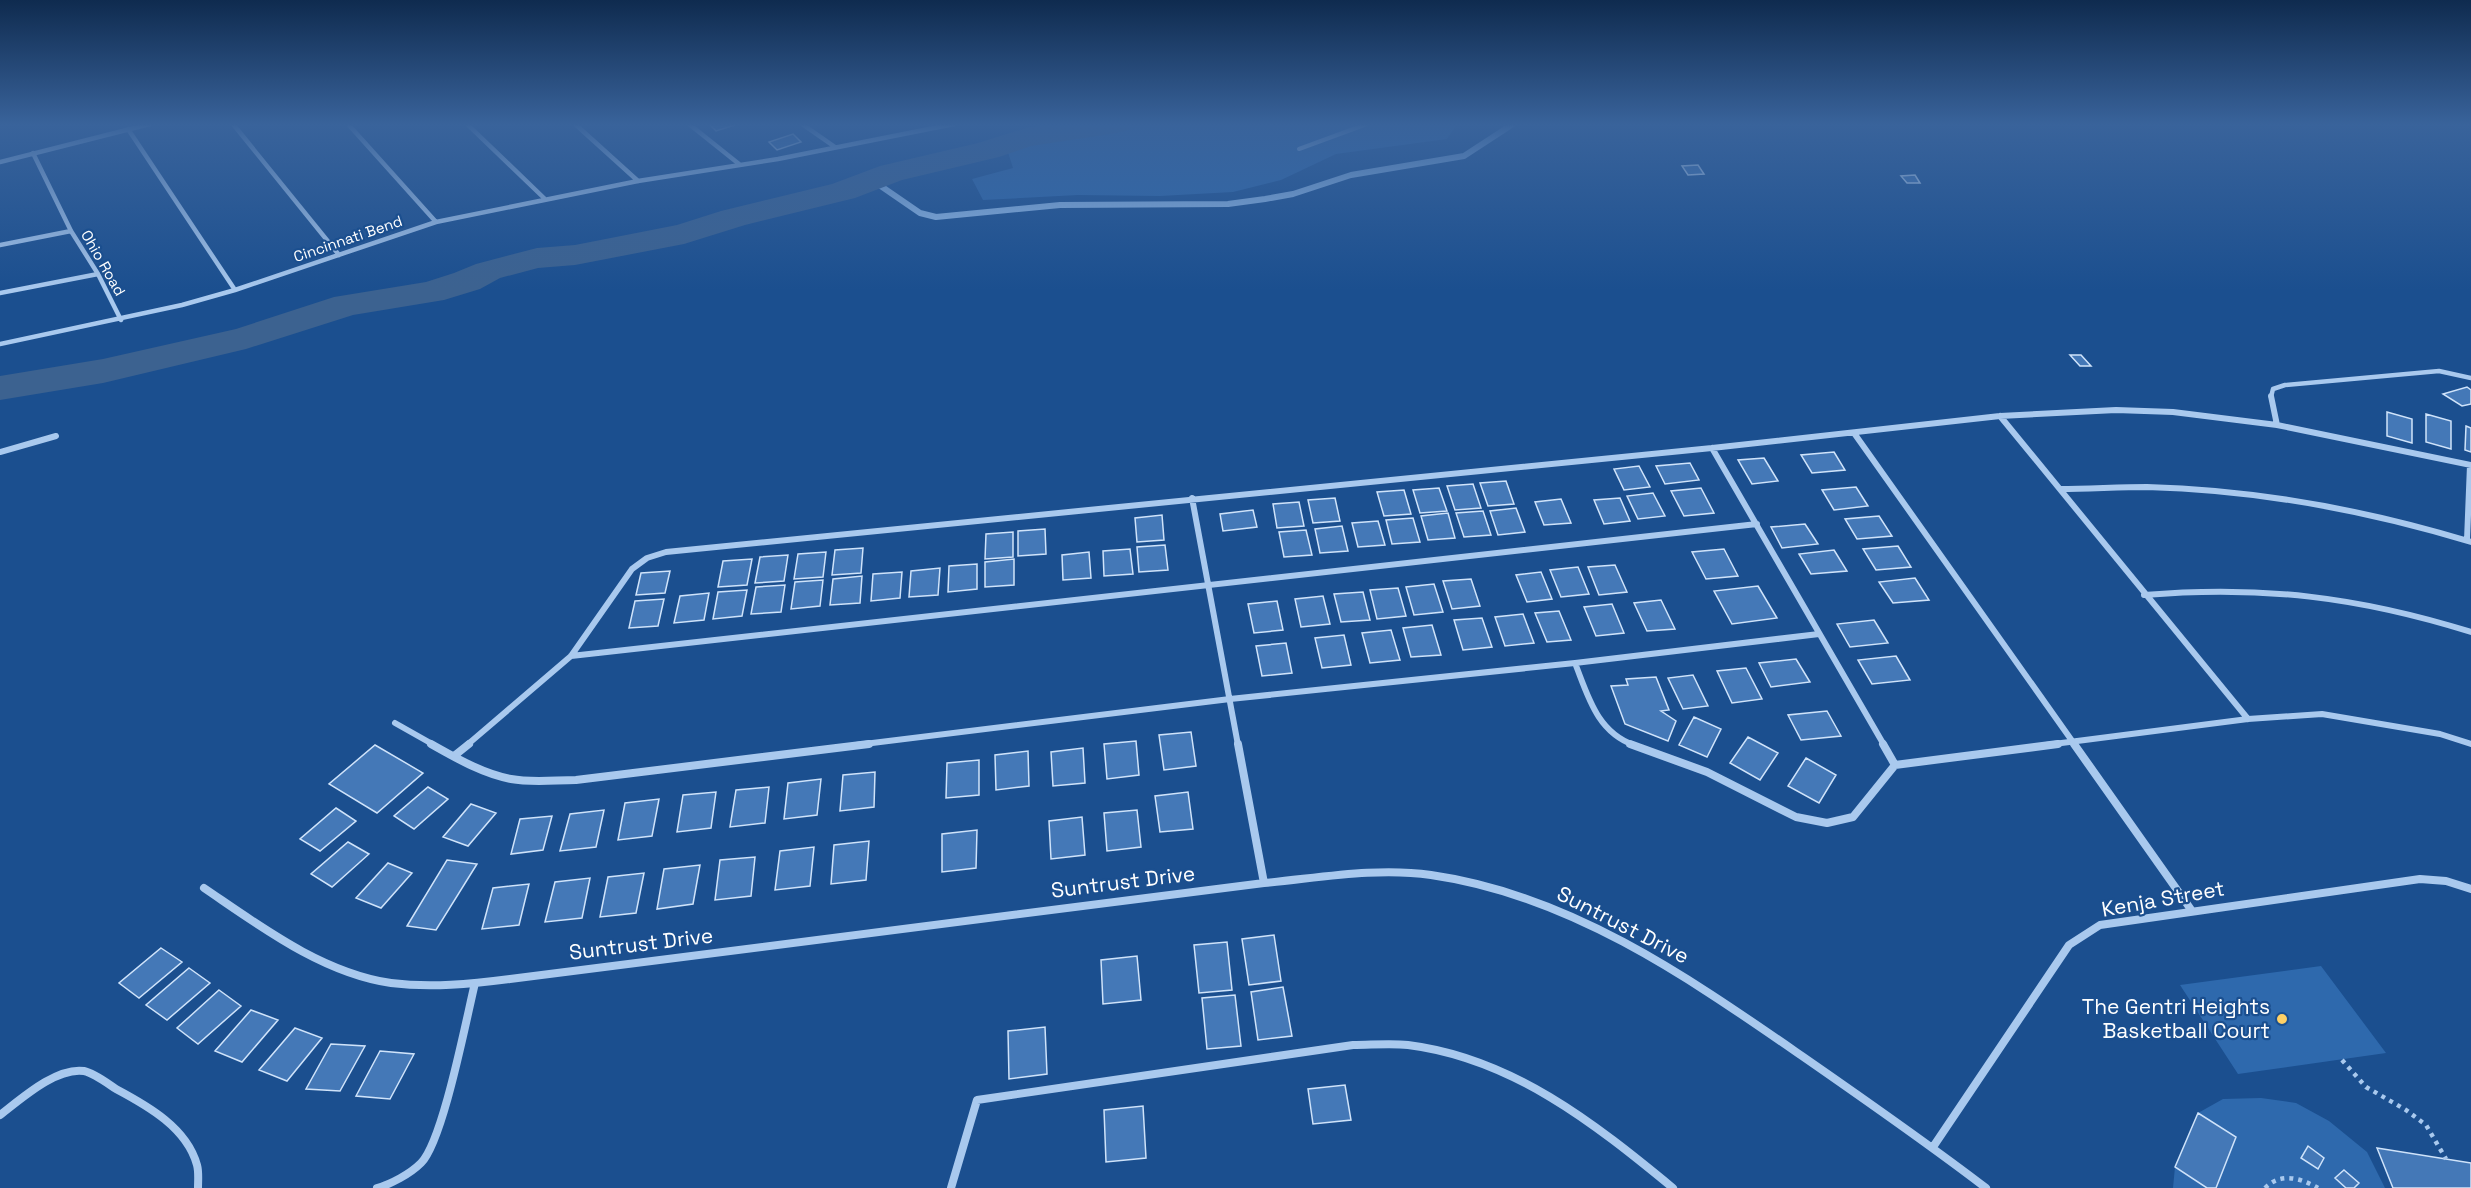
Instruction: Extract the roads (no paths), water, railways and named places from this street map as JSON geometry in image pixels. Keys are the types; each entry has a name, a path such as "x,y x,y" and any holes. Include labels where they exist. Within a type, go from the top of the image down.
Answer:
{"street":[{"name":"Ohio Road","path":"46,179 71,231 98,274 122,320"},
{"path":"162,179 235,290"},
{"path":"278,179 339,255"},
{"path":"398,179 436,222"},
{"path":"525,179 545,199"},
{"name":"Cincinnati Bend","path":"0,344 122,320 235,290 436,222 647,179"},
{"path":"0,245 71,231"},
{"path":"0,293 98,274"},
{"path":"2277,425 2271,398 2273,389 2285,385 2439,371 2471,378"},
{"path":"454,756 571,656 632,569 647,558 666,552 1854,434 2000,416 2116,410 2172,412 2277,425 2471,465 2469,541 2382,518 2261,495 2158,488 2060,489"},
{"path":"2000,416 2144,595 2248,719"},
{"path":"1854,434 2192,911"},
{"path":"0,452 56,436"},
{"path":"1713,448 1895,765"},
{"path":"1192,498 1264,883"},
{"path":"571,656 1757,524"},
{"path":"2144,595 2219,590 2295,594 2368,606 2448,624 2471,632"},
{"path":"395,723 454,756 503,777 536,781 576,780 1230,699 1575,663 1819,634"},
{"path":"1575,663 1596,716 1622,741 1707,772 1796,817 1827,823 1853,817 1895,765 2248,719 2322,714 2440,734 2471,744"},
{"name":"Suntrust Drive","path":"204,888 286,943 330,963 375,979 425,984 475,983 1264,883 1381,873 1429,875 1484,885 1557,910 1626,942 1701,985 1933,1147 1986,1188"},
{"name":"Kenja Street","path":"1933,1147 2069,945 2100,925 2420,879 2446,881 2471,889"},
{"path":"377,1188 387,1185 421,1163 436,1139 475,983"},
{"path":"951,1188 977,1100 1353,1046 1408,1045 1461,1055 1513,1075 1552,1095 1609,1134 1673,1188"},
{"path":"0,1115 45,1082 69,1071 85,1071 172,1124 189,1143 201,1172 198,1188"}],"waterway":[{"path":"0,388 103,371 246,338 347,305 431,292 467,281 488,271 537,258 575,255 684,234 733,218 843,191 874,179"},
{"path":"872,180 920,213 936,217 1060,205 1228,204 1293,194 1337,179"}],"place":[{"name":"The Gentri Heights Basketball Court","path":"2282,1019"}]}
